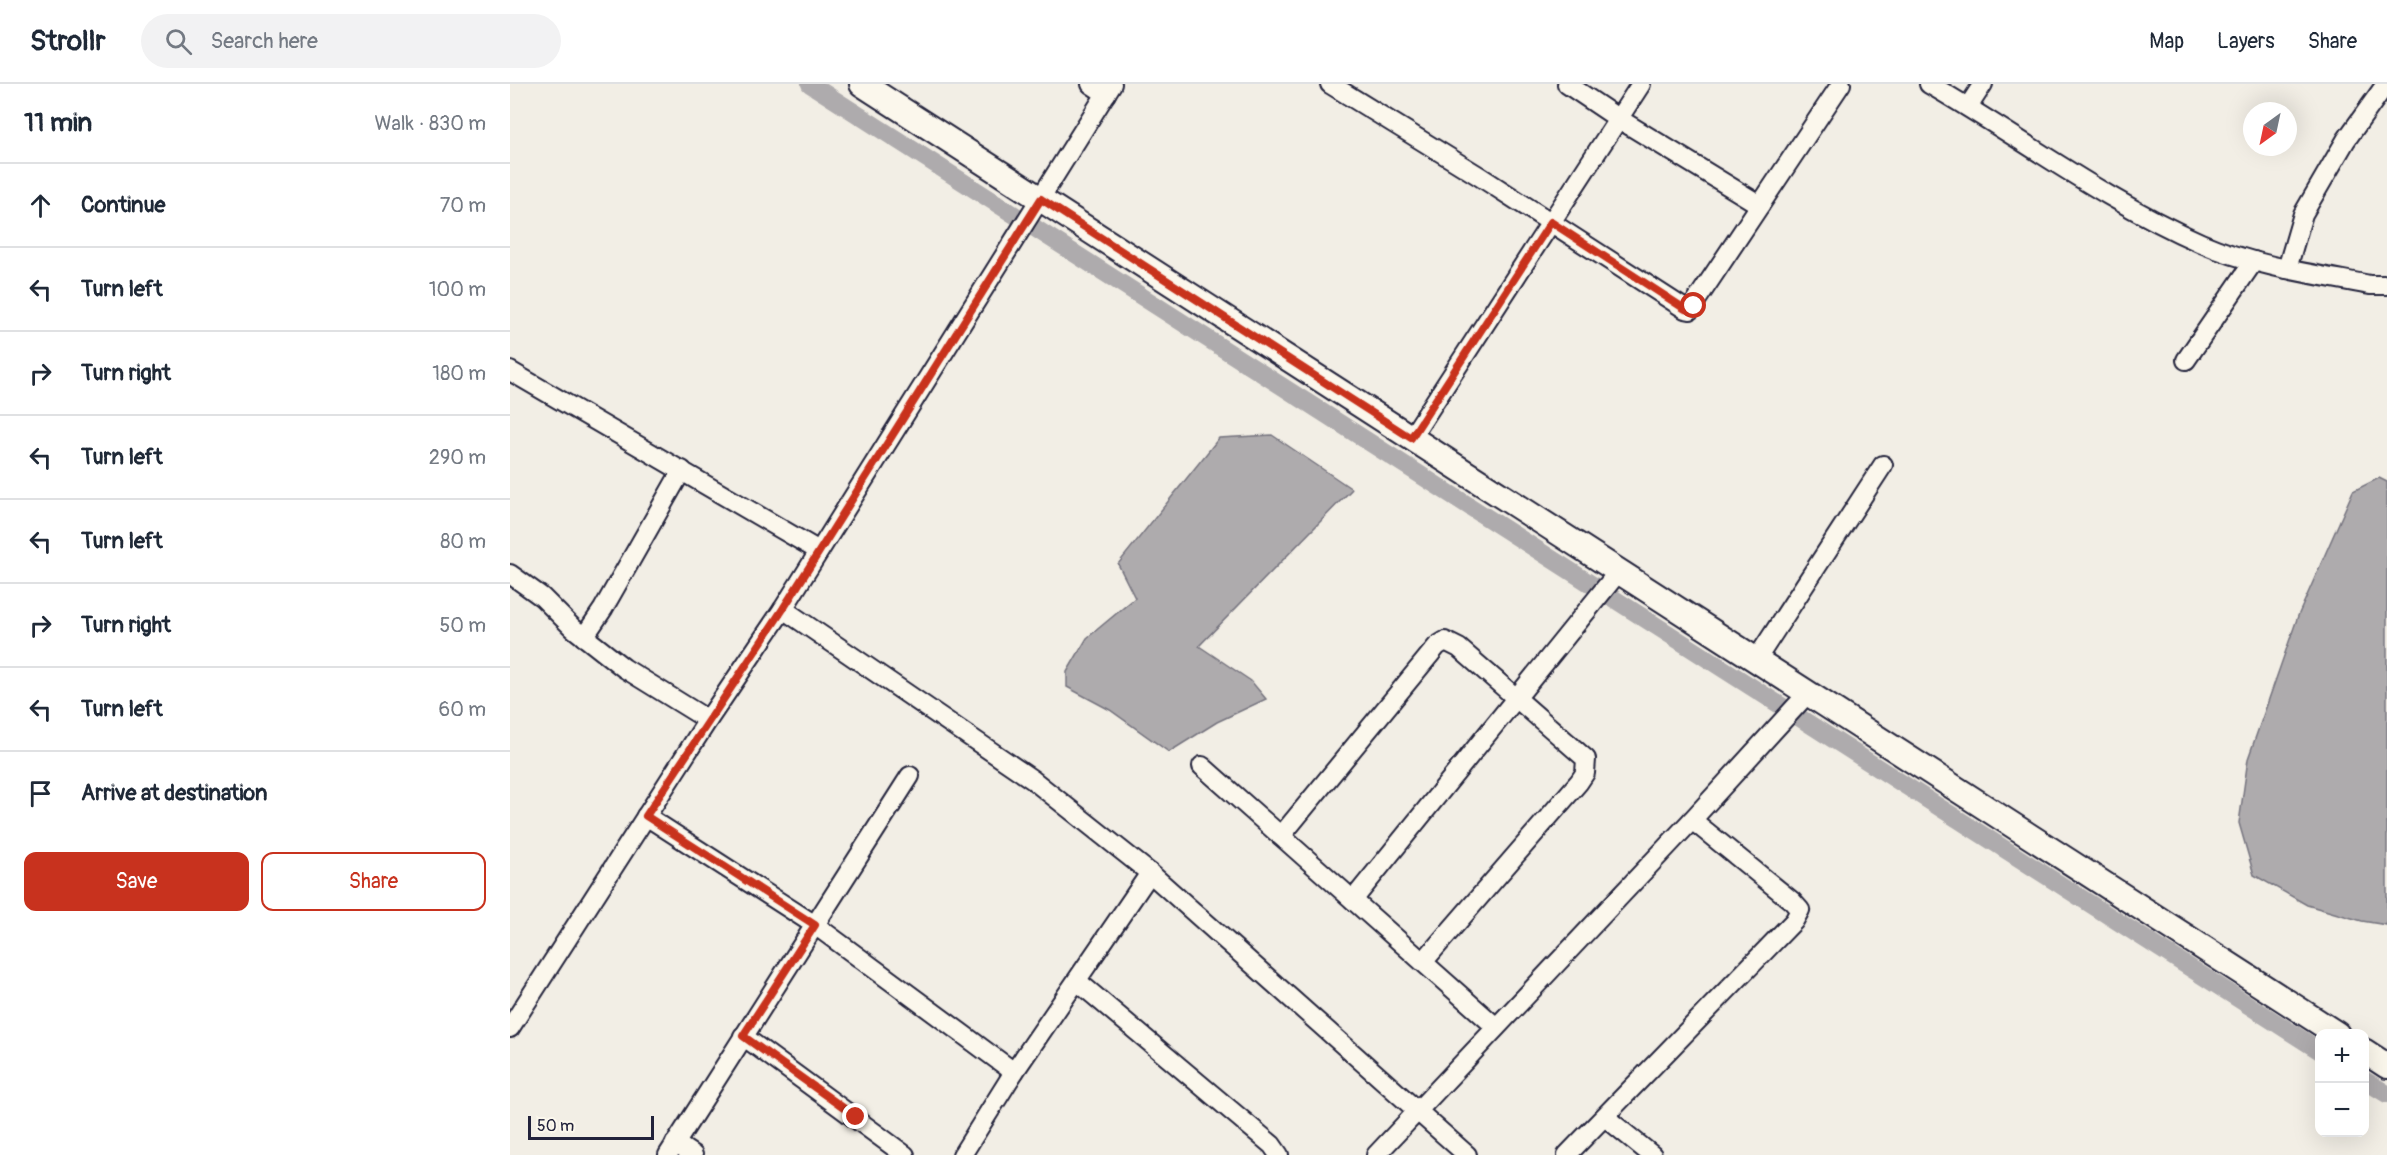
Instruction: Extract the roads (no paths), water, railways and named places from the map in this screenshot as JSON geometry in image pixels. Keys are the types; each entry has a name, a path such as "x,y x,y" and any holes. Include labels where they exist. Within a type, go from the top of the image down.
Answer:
{"street":[{"path":"862,84 1039,202 1411,438 1615,576 1756,660 1797,705 2329,1029"},
{"path":"1330,84 1685,309 1690,310 1841,84"},
{"path":"1567,84 1618,119 1760,205"},
{"path":"1411,438 1641,84"},
{"path":"1929,84 2133,209 2202,243 2254,261 2288,269 2370,285 2387,285"},
{"path":"1968,107 1983,84"},
{"path":"2288,269 2303,214 2346,140 2386,84"},
{"path":"510,1028 708,720 783,609 1039,202 1103,87"},
{"path":"2186,360 2254,261"},
{"path":"510,371 819,551"},
{"path":"1756,660 1883,465"},
{"path":"584,637 603,609 682,470"},
{"path":"510,574 542,597 584,637 624,668 708,720"},
{"path":"1353,900 1615,576"},
{"path":"783,609 1033,780 1150,873 1467,1155"},
{"path":"1281,836 1437,646 1445,641 1459,648 1586,759 1585,773 1423,962"},
{"path":"1376,1155 1692,820 1797,705"},
{"path":"1202,766 1496,1027"},
{"path":"693,1155 672,1149 910,776"},
{"path":"646,816 815,925 1014,1072"},
{"path":"1568,1155 1794,921 1800,910 1692,820"},
{"path":"962,1155 1014,1072 1150,873"},
{"path":"1077,981 1272,1145 1279,1155"},
{"path":"743,1036 905,1155"},
{"path":"2369,1054 2387,1066"},
{"path":"1605,1117 1652,1155"}],"waterway":[{"path":"810,84 2315,1048"},
{"path":"2369,1083 2387,1094"}]}
